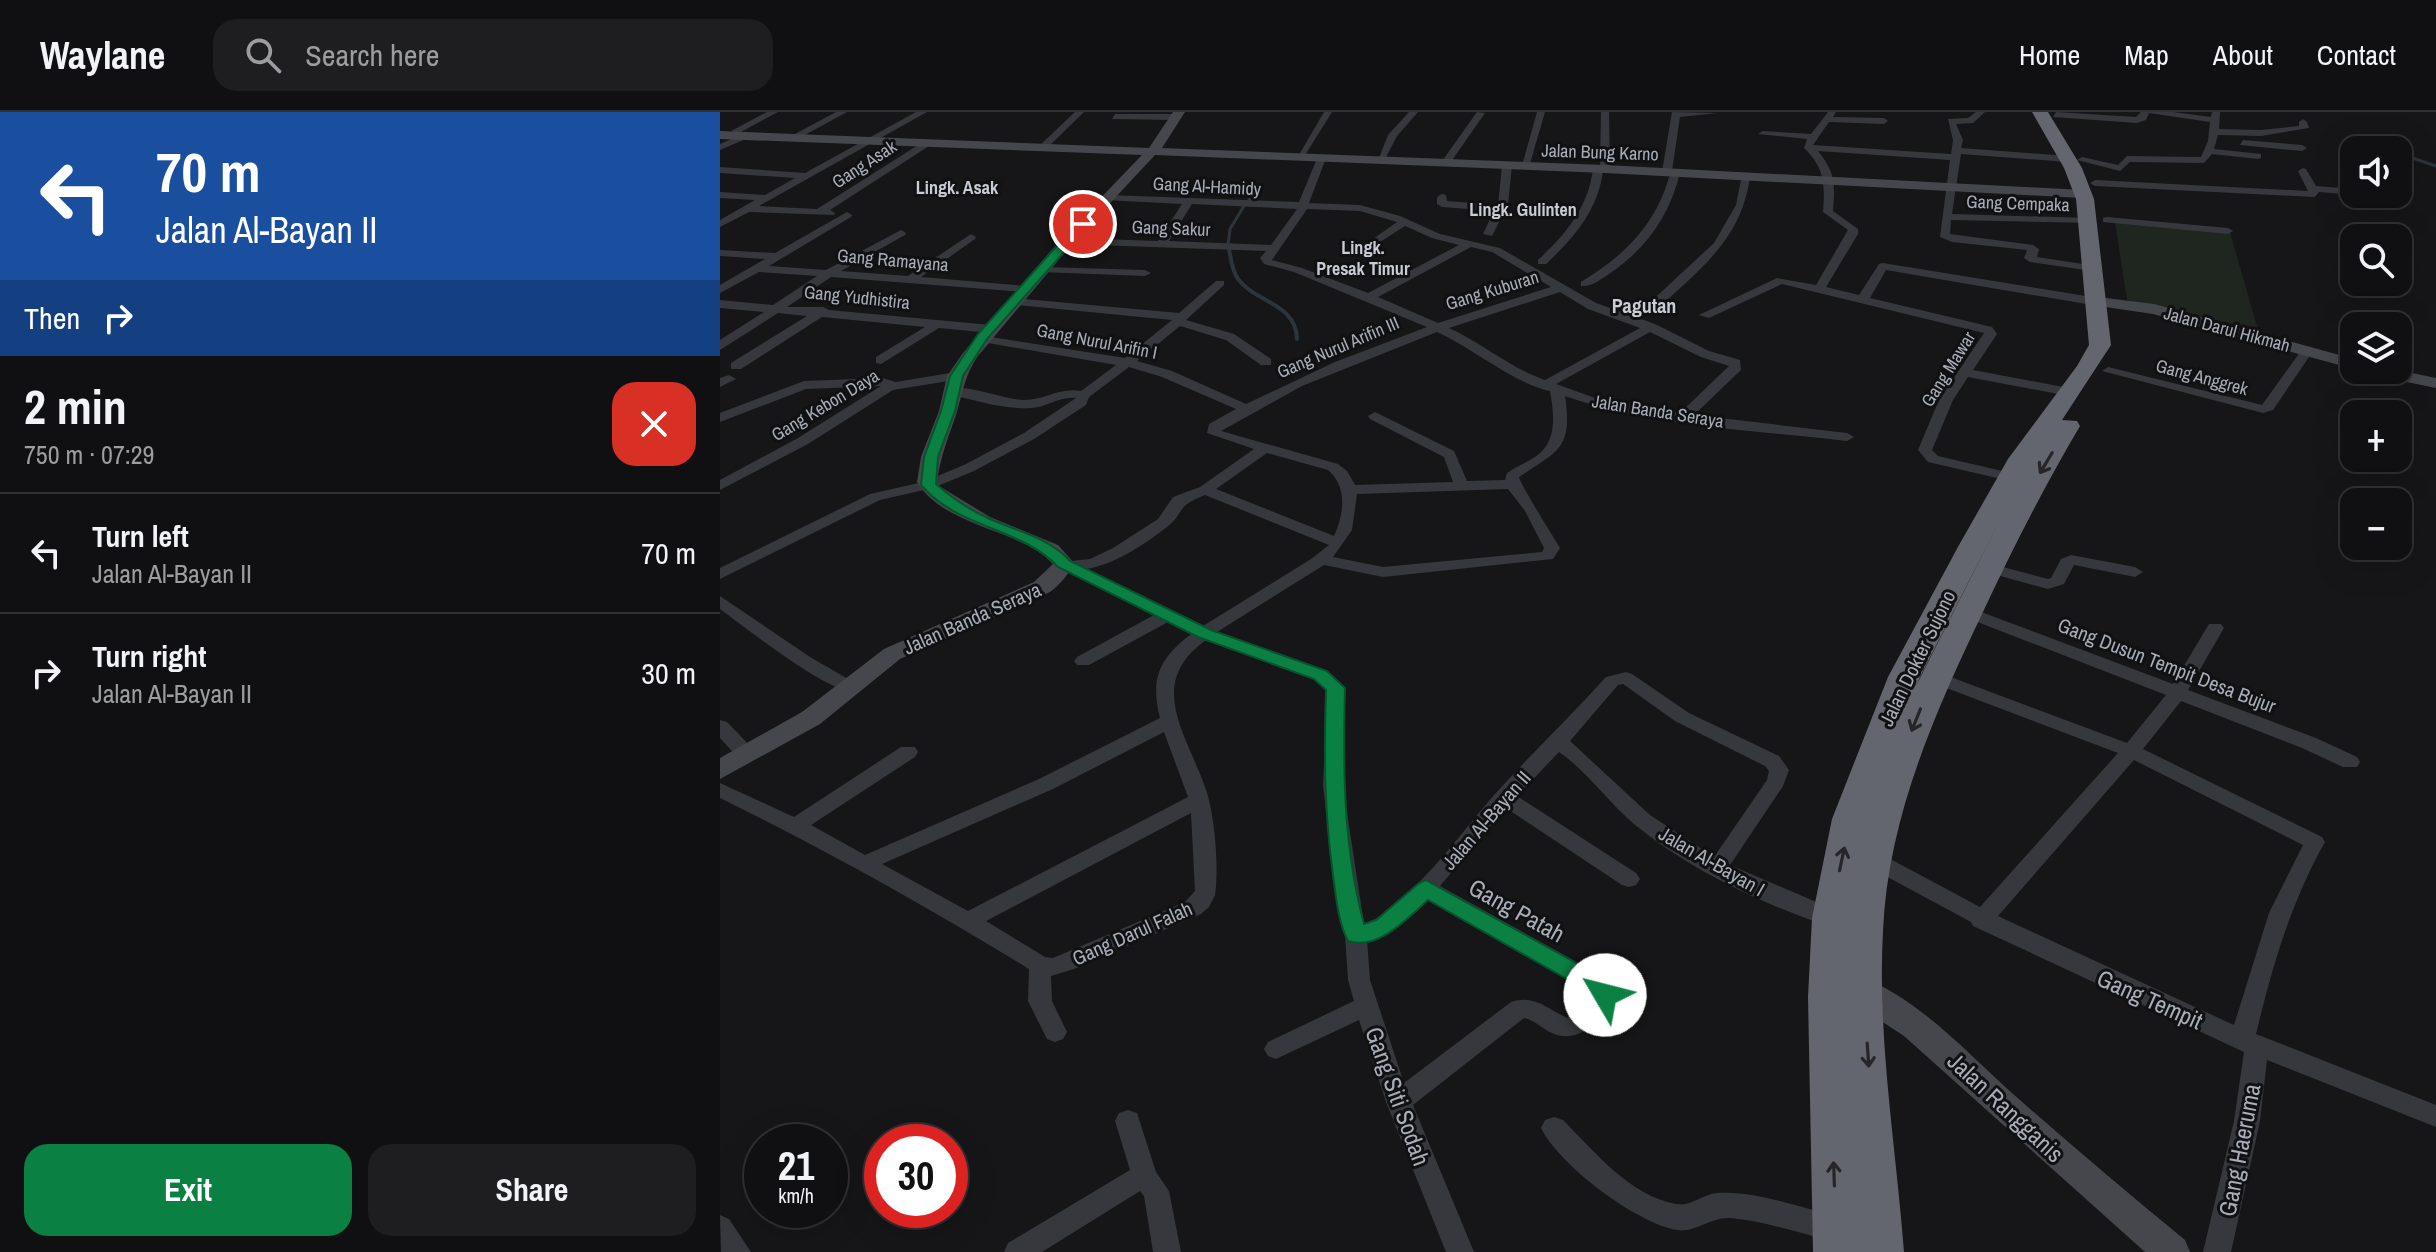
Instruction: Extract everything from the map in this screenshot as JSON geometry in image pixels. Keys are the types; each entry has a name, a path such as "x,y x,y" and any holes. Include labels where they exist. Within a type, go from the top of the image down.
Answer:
{"highway":[{"path":"1880,1252 1862,991 1864,929 1880,816 1894,773 1934,677 1968,612 1986,555 2119,350 2106,303 2089,192 2052,119"},
{"name":"Jalan Dokter Sujono","path":"1836,1240 1831,918 1850,819 1904,677 1986,555 2010,477 2100,345 2106,303 2092,268 2089,192"}],"main road":[{"path":"1068,565 1051,549 950,504 928,485 931,457 955,384 986,333 1067,241 1152,152 1177,115"},
{"path":"720,133 873,140"},
{"name":"Jalan Bung Karno","path":"740,134 800,134 926,144 1043,147"},
{"name":"Jalan Bung Karno","path":"873,140 2089,192"},
{"name":"Jalan Darul Hikmah","path":"2106,303 2154,309 2340,360"},
{"path":"2412,378 2436,383"},
{"name":"Jalan Banda Seraya","path":"720,770 811,718 903,648 1042,587 1068,565"},
{"name":"Jalan Rangganis","path":"1830,976 1862,991 1940,1046 2056,1155 2172,1252"}],"street":[{"path":"720,147 774,112"},
{"path":"800,134 843,112"},
{"path":"720,224 923,112"},
{"path":"1043,147 1080,112"},
{"path":"1299,158 1328,112"},
{"path":"1380,161 1393,135 1414,112"},
{"path":"1524,167 1541,112"},
{"path":"1542,262 1577,226 1590,202 1602,169 1605,112"},
{"path":"1981,112 1970,121 1951,121 1957,136 1956,154 1943,234 1952,239 2030,247 2033,260 2092,268"},
{"path":"2052,119 2137,120 2143,118 2145,112"},
{"path":"2089,192 2127,159 2203,160 2212,141 2215,116 2153,112"},
{"path":"1445,164 1481,113"},
{"path":"1585,284 1619,262 1647,235 1670,199 1680,113 1714,113"},
{"path":"1115,117 1177,115"},
{"path":"1811,143 1830,116 1884,121"},
{"path":"1859,141 1862,120"},
{"path":"2212,141 2304,128 2303,122"},
{"path":"1763,134 1811,143 1859,141 1956,154 2228,231"},
{"path":"2212,141 2302,148"},
{"path":"2212,141 2262,156"},
{"path":"1811,143 1822,159 1830,181 1828,212 1853,229 1853,234 1819,290"},
{"name":"Gang Asak","path":"820,212 926,144"},
{"path":"1271,252 1303,206 1321,158"},
{"path":"1488,234 1507,166"},
{"path":"720,170 804,176"},
{"path":"2089,192 2313,195 2316,193 2303,171"},
{"path":"1648,311 1718,245 1741,205 1745,177"},
{"path":"2314,189 2340,191"},
{"name":"Gang Cempaka","path":"1946,217 2089,192"},
{"path":"720,195 766,198"},
{"path":"1442,197 1442,204 1494,205"},
{"name":"Gang Al-Hamidy","path":"1108,198 1367,209 1436,236 1504,254 1592,306 1651,327 1705,354 1737,365 1684,417"},
{"path":"1160,246 1188,203"},
{"path":"720,290 847,215 749,209"},
{"path":"1377,241 1404,222"},
{"path":"720,346 831,272 901,233"},
{"path":"910,280 971,237"},
{"path":"858,240 881,243"},
{"name":"Gang Sakur","path":"1067,241 1271,252"},
{"path":"1370,297 1471,243"},
{"name":"Jalan Banda Seraya","path":"1271,252 1265,260 1268,262 1370,297 1435,326 1550,388 1631,410 1847,437"},
{"path":"720,253 776,256"},
{"path":"1863,299 1881,267 1886,266 2106,303"},
{"name":"Gang Ramayana","path":"757,268 910,280 1180,319 1230,337 1266,362"},
{"path":"1044,270 1145,273"},
{"name":"Gang Mawar","path":"1705,315 1773,281 1782,280 1989,331 1991,334 1946,400 1925,452 1933,459 2010,477"},
{"path":"720,574 875,497 928,485 1029,436 1081,402 1083,395 1129,363 1220,283"},
{"name":"Gang Kuburan","path":"1435,326 1560,288"},
{"name":"Gang Yudhistira","path":"720,304 823,311 986,333"},
{"path":"728,376 823,311"},
{"path":"881,360 937,324"},
{"name":"Gang Nurul Arifin III","path":"1266,447 1214,433 1214,427 1308,376 1435,326"},
{"path":"1322,560 1383,572 1547,556 1552,548 1532,510 1512,484 1512,476 1542,459 1557,444 1561,418 1550,388 1651,327"},
{"name":"Gang Nurul Arifin I","path":"986,333 1167,374 1245,408"},
{"name":"Gang Anggrek","path":"2108,371 2263,409 2268,407 2307,351"},
{"path":"1963,372 2069,392"},
{"path":"726,421 804,385 882,382 892,385"},
{"name":"Gang Kebon Daya","path":"720,486 772,459 892,385 955,384 1026,404 1038,403 1062,391 1083,395"},
{"path":"1375,416 1449,454 1462,488"},
{"path":"1068,565 1094,563 1119,551 1164,522 1178,500 1205,490 1266,447 1342,472 1349,490 1346,521 1338,543 1205,490"},
{"path":"1349,490 1512,484"},
{"name":"Gang Darul Falah","path":"1040,965 1053,967 1066,963 1202,902 1207,890 1199,800 1167,711 1168,669 1178,654 1322,560 1338,543"},
{"path":"1986,555 2045,584 2058,581 2071,560 2135,572"},
{"path":"1068,565 1205,634 1320,675 1336,688 1333,786 1348,903 1356,935"},
{"path":"720,601 804,661 849,687"},
{"name":"Gang Dusun Tempit Desa Bujur","path":"1968,612 2309,743 2350,762"},
{"path":"1083,661 1168,615"},
{"path":"1981,920 2131,751 2178,692 2215,628"},
{"path":"1934,677 2131,751"},
{"name":"Jalan Al-Bayan II","path":"1356,935 1384,926 1426,888 1504,797 1612,681 1626,678 1682,717 1772,761 1780,773 1717,868"},
{"path":"863,864 1046,784 1170,721"},
{"path":"720,726 747,755"},
{"name":"Jalan Al-Bayan I","path":"1552,748 1580,755 1640,818 1717,868 1788,902 1864,929"},
{"name":"Gang Haeruma","path":"2131,751 2315,842 2291,885 2253,996 2247,1121 2217,1252"},
{"path":"795,826 908,752"},
{"path":"720,790 795,826 968,921 1040,965 1040,1001 1055,1032"},
{"path":"1504,797 1629,879"},
{"path":"968,921 1199,800"},
{"name":"Gang Tempit","path":"1874,860 1981,920 2249,1045 2436,1116"},
{"name":"Gang Patah","path":"1398,1102 1515,1011 1526,1006 1533,1008 1560,1027 1569,1029 1604,997 1605,992 1426,888"},
{"name":"Gang Siti Sodah","path":"1356,935 1359,980 1366,1006 1398,1102 1460,1252"},
{"path":"1276,1049 1366,1006"},
{"path":"1128,1121 1138,1179 1156,1191 1167,1252"},
{"path":"1554,1128 1608,1183 1655,1209 1679,1218 1715,1205 1836,1240"},
{"path":"1018,1252 1138,1179"},
{"path":"720,1228 737,1252"}],"shaded area":[{"path":"2115,222 2230,232 2258,330 2127,300"}],"waterway":[{"path":"2412,158 2436,166"},
{"path":"1249,200 1261,187"},
{"path":"1228,245 1230,229 1244,206"},
{"path":"1229,249 1238,279 1290,318 1297,339"}],"district":[{"name":"Lingk. Asak","path":"957,187"},
{"name":"Lingk. Gulinten","path":"1523,209"},
{"name":"Lingk. Presak Timur","path":"1363,257"},
{"name":"Pagutan","path":"1644,305"}],"route":[{"path":"1083,224 983,337 956,376 948,411 931,457 928,485 950,504 1051,549 1064,564 1205,634 1320,675 1336,688 1333,786 1348,903 1356,935 1384,926 1426,888 1601,987 1605,995"}]}
